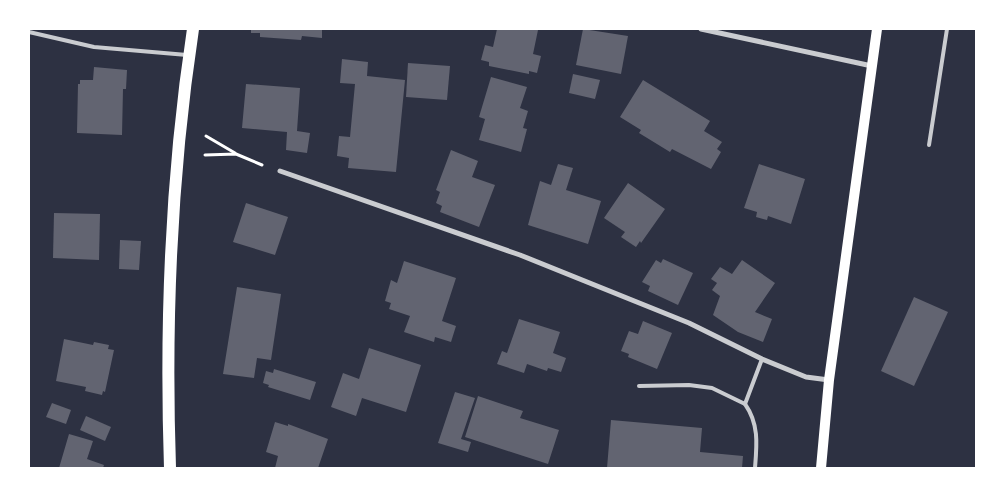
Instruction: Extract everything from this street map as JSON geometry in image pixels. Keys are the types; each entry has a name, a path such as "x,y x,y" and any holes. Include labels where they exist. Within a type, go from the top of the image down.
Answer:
{"main road":[{"path":"170,468 168,316 174,201 193,29"},
{"path":"821,468 828,380 877,29"}],"street":[{"path":"701,29 872,66"},
{"path":"280,171 531,260 689,323 762,359 806,378 828,380"}],"lane":[{"path":"928,145 947,29"},
{"path":"29,32 94,47 189,56"},
{"path":"746,404 762,359"},
{"path":"639,386 689,384 712,388 746,404 754,416 756,430 755,468"}],"path":[{"path":"206,136 236,154 280,171"},
{"path":"205,155 236,154"}],"building":[{"path":"251,29 322,29 322,38 302,36 301,40 260,37 260,33 251,33"},
{"path":"497,29 538,30 533,54 541,56 537,73 529,71 529,74 489,66 489,62 481,60 485,45 493,47"},
{"path":"583,29 628,36 621,74 576,65"},
{"path":"342,59 368,62 367,76 405,80 396,172 348,168 349,158 337,156 339,136 350,137 355,84 340,83"},
{"path":"408,63 450,66 447,100 406,97"},
{"path":"94,67 127,70 126,89 123,89 122,135 77,133 78,84 80,84 80,80 93,80"},
{"path":"573,74 600,80 595,99 569,93"},
{"path":"491,77 527,87 520,108 528,111 523,128 527,129 521,152 479,140 485,119 479,117"},
{"path":"643,80 710,121 704,131 722,142 717,149 721,152 711,169 672,149 670,152 639,133 641,130 620,117"},
{"path":"246,84 300,88 297,131 310,133 307,153 286,150 287,132 242,128"},
{"path":"451,150 478,161 472,177 495,185 479,227 440,212 442,206 436,203 440,192 436,190"},
{"path":"558,164 573,168 566,190 601,201 588,244 528,225 540,181 551,185"},
{"path":"759,164 805,179 791,224 768,216 767,220 756,217 757,212 744,208"},
{"path":"628,183 665,209 641,243 640,241 636,247 621,237 625,232 604,218"},
{"path":"246,203 288,217 275,255 233,242"},
{"path":"54,213 100,214 99,260 53,258"},
{"path":"120,240 141,241 139,270 119,269"},
{"path":"663,259 693,273 678,305 648,291 650,286 642,282 656,260 661,263"},
{"path":"742,260 775,283 755,312 772,319 763,342 738,332 713,315 720,296 712,290 717,283 711,279 720,267 732,274"},
{"path":"404,261 456,278 442,321 456,326 451,342 435,337 434,342 404,332 410,316 389,309 391,303 385,301 391,280 397,283"},
{"path":"237,287 281,294 271,360 257,358 254,378 223,374"},
{"path":"914,297 948,312 914,386 881,371"},
{"path":"519,319 560,332 553,353 566,358 561,372 548,368 547,371 527,364 524,373 497,364 502,351 507,353"},
{"path":"643,321 672,333 657,369 628,357 629,354 621,351 629,331 638,334"},
{"path":"64,339 93,345 94,342 109,345 108,349 114,350 105,392 103,391 102,395 85,391 86,387 56,381"},
{"path":"369,348 421,365 406,412 362,398 356,416 331,407 343,373 359,379"},
{"path":"274,369 316,382 310,400 268,387 269,385 263,383 266,371 273,373"},
{"path":"455,392 475,398 461,439 471,442 468,452 438,443"},
{"path":"478,396 523,411 520,418 559,430 548,464 465,437"},
{"path":"52,403 71,410 66,424 46,417"},
{"path":"86,416 111,427 105,441 80,430"},
{"path":"611,420 702,428 700,452 743,456 742,468 607,468"},
{"path":"275,422 288,426 288,424 328,439 318,468 275,468 278,456 266,452"},
{"path":"69,434 93,441 87,459 104,465 103,468 59,468"}]}
